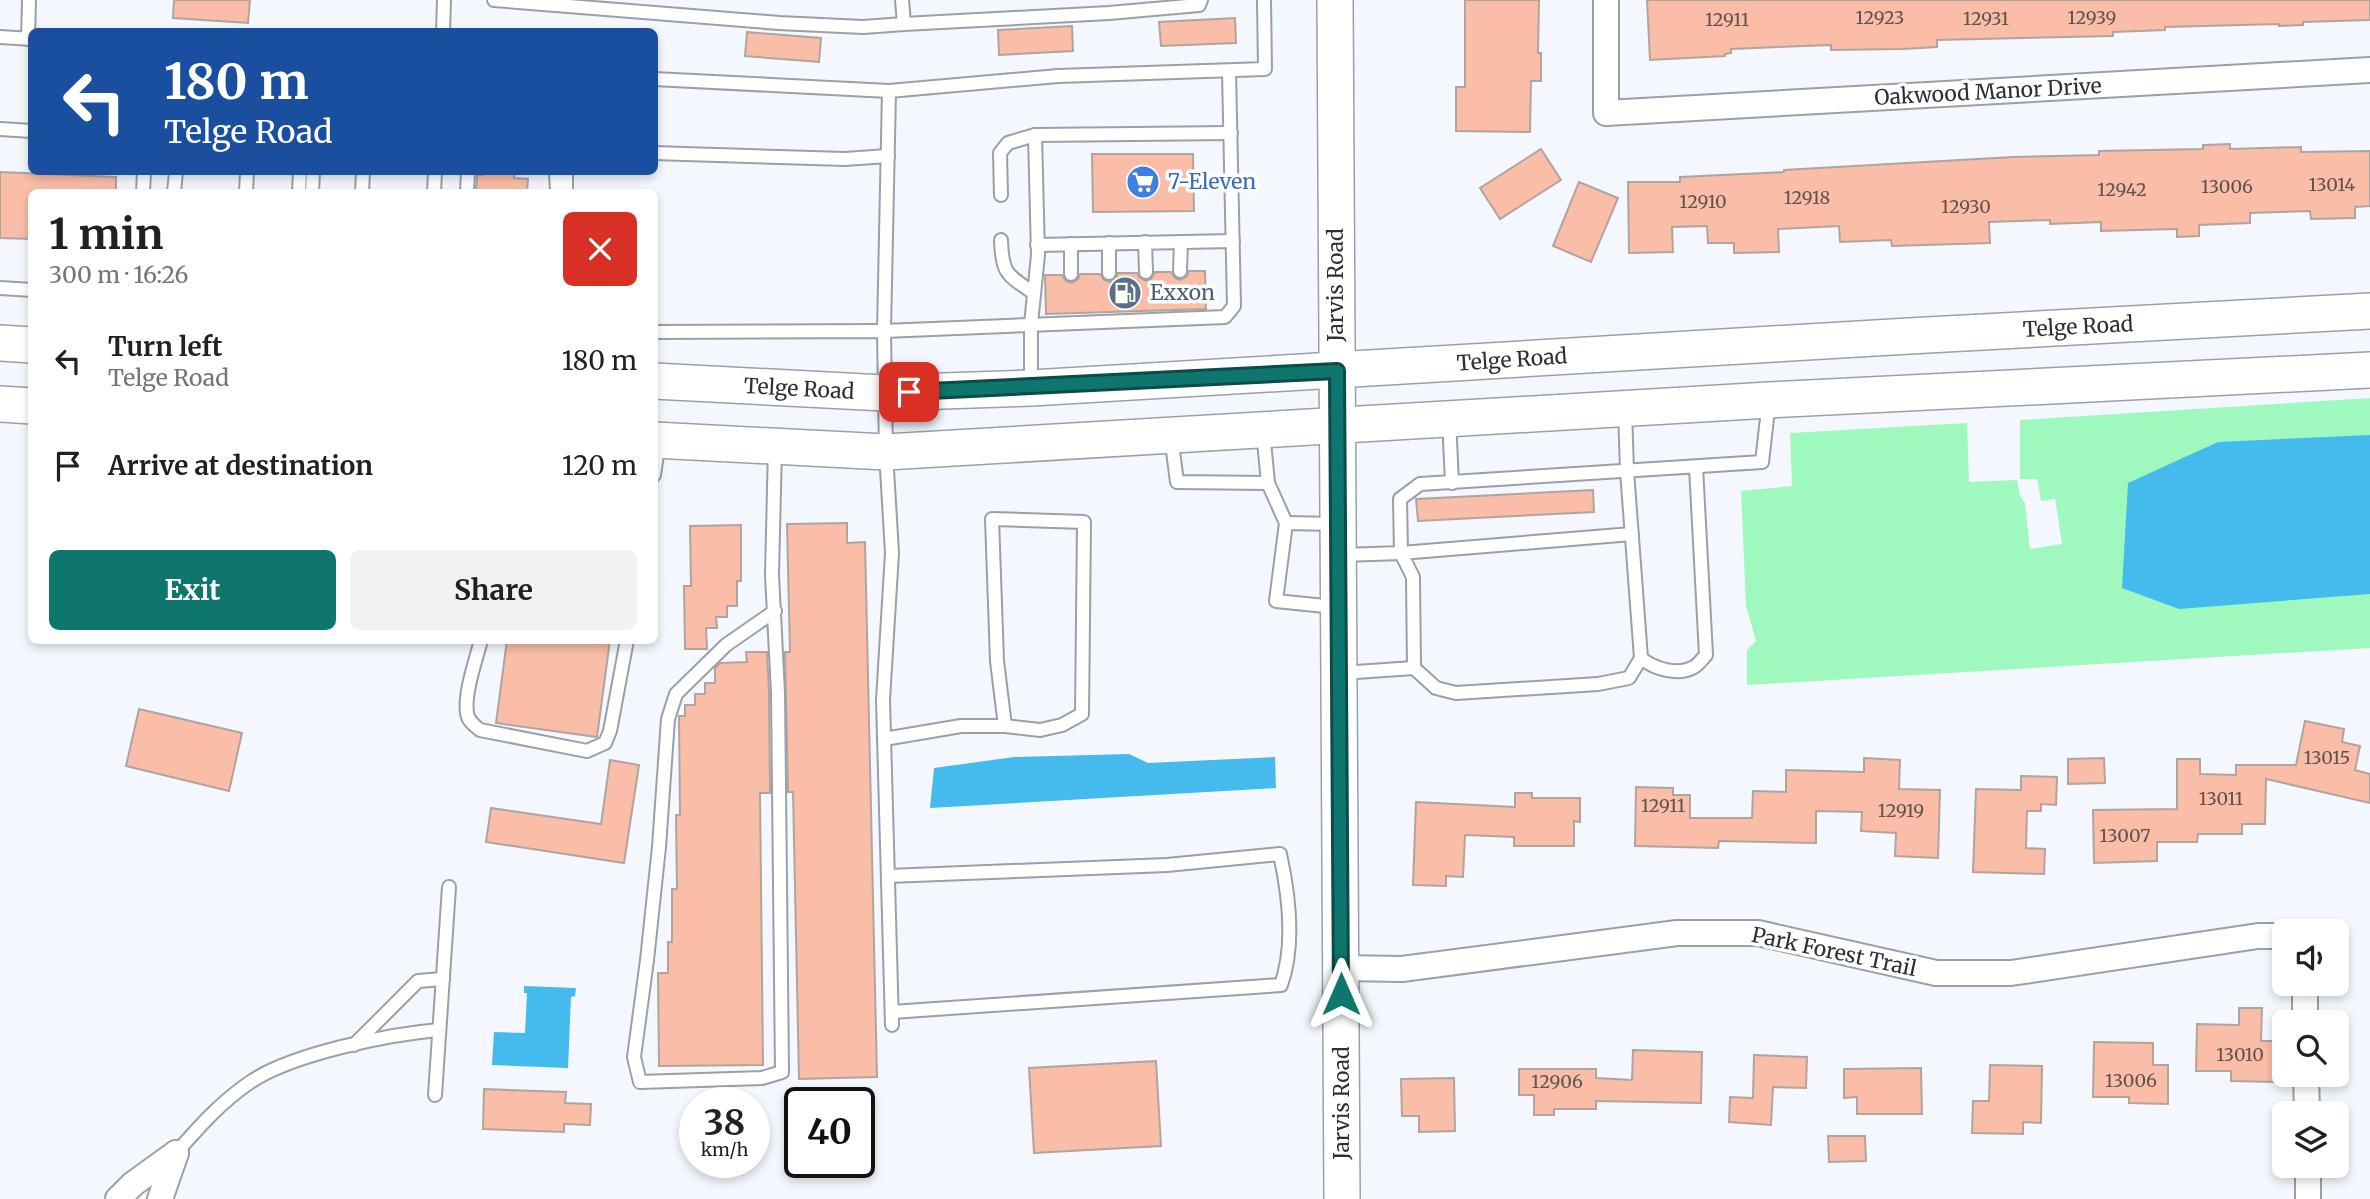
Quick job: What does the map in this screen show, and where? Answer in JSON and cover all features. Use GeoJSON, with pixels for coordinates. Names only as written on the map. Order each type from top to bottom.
{"type":"FeatureCollection","features":[{"type":"Feature","properties":{"kind":"main road","name":"Jarvis Road"},"geometry":{"type":"LineString","coordinates":[[1335,0],[1342,1199]]}},
{"type":"Feature","properties":{"kind":"main road","name":"Telge Road"},"geometry":{"type":"LineString","coordinates":[[658,381],[884,393],[1031,388],[2370,311]]}},
{"type":"Feature","properties":{"kind":"main road"},"geometry":{"type":"LineString","coordinates":[[0,344],[28,345]]}},
{"type":"Feature","properties":{"kind":"main road"},"geometry":{"type":"LineString","coordinates":[[1763,344],[1769,400]]}},
{"type":"Feature","properties":{"kind":"main road"},"geometry":{"type":"LineString","coordinates":[[658,440],[886,452],[1769,400],[2370,370]]}},
{"type":"Feature","properties":{"kind":"main road"},"geometry":{"type":"LineString","coordinates":[[0,404],[28,406]]}},
{"type":"Feature","properties":{"kind":"street","name":"Oakwood Manor Drive"},"geometry":{"type":"LineString","coordinates":[[1606,0],[1606,113],[2370,70]]}},
{"type":"Feature","properties":{"kind":"street","name":"Park Forest Trail"},"geometry":{"type":"LineString","coordinates":[[1341,968],[1402,969],[1677,933],[1758,933],[1936,973],[2011,973],[2272,936]]}},
{"type":"Feature","properties":{"kind":"street"},"geometry":{"type":"LineString","coordinates":[[118,1199],[133,1184],[176,1153]]}},
{"type":"Feature","properties":{"kind":"street"},"geometry":{"type":"LineString","coordinates":[[160,1199],[176,1153]]}},
{"type":"Feature","properties":{"kind":"street"},"geometry":{"type":"LineString","coordinates":[[2308,1178],[2308,1199]]}},
{"type":"Feature","properties":{"kind":"lane"},"geometry":{"type":"LineString","coordinates":[[29,0],[30,28]]}},
{"type":"Feature","properties":{"kind":"lane"},"geometry":{"type":"LineString","coordinates":[[443,28],[444,0]]}},
{"type":"Feature","properties":{"kind":"lane"},"geometry":{"type":"LineString","coordinates":[[494,0],[779,23],[863,27],[1122,12],[1199,5],[1201,0]]}},
{"type":"Feature","properties":{"kind":"lane"},"geometry":{"type":"LineString","coordinates":[[902,0],[904,24]]}},
{"type":"Feature","properties":{"kind":"lane"},"geometry":{"type":"LineString","coordinates":[[658,79],[889,92],[1058,76],[1265,69],[1264,0]]}},
{"type":"Feature","properties":{"kind":"lane"},"geometry":{"type":"LineString","coordinates":[[0,37],[28,39]]}},
{"type":"Feature","properties":{"kind":"lane"},"geometry":{"type":"LineString","coordinates":[[658,332],[884,331],[1031,324],[1072,318],[1181,315],[1225,317],[1234,306],[1229,71]]}},
{"type":"Feature","properties":{"kind":"lane"},"geometry":{"type":"LineString","coordinates":[[888,876],[1167,865],[1280,855],[1289,894],[1286,962],[1281,985],[892,1018],[883,700],[892,553],[884,393],[889,92]]}},
{"type":"Feature","properties":{"kind":"lane"},"geometry":{"type":"LineString","coordinates":[[0,129],[28,131]]}},
{"type":"Feature","properties":{"kind":"lane"},"geometry":{"type":"LineString","coordinates":[[1001,195],[1000,153],[1008,143],[1035,135],[1231,133]]}},
{"type":"Feature","properties":{"kind":"lane"},"geometry":{"type":"LineString","coordinates":[[1031,388],[1031,324],[1037,244],[1035,135]]}},
{"type":"Feature","properties":{"kind":"lane"},"geometry":{"type":"LineString","coordinates":[[658,153],[845,159],[888,156]]}},
{"type":"Feature","properties":{"kind":"lane"},"geometry":{"type":"LineString","coordinates":[[1001,240],[1002,258],[1008,275],[1034,293]]}},
{"type":"Feature","properties":{"kind":"lane"},"geometry":{"type":"LineString","coordinates":[[1037,244],[1233,241]]}},
{"type":"Feature","properties":{"kind":"lane"},"geometry":{"type":"LineString","coordinates":[[1145,242],[1146,272]]}},
{"type":"Feature","properties":{"kind":"lane"},"geometry":{"type":"LineString","coordinates":[[1180,271],[1181,242]]}},
{"type":"Feature","properties":{"kind":"lane"},"geometry":{"type":"LineString","coordinates":[[1109,243],[1110,273]]}},
{"type":"Feature","properties":{"kind":"lane"},"geometry":{"type":"LineString","coordinates":[[1070,244],[1071,274]]}},
{"type":"Feature","properties":{"kind":"lane"},"geometry":{"type":"LineString","coordinates":[[0,288],[28,290]]}},
{"type":"Feature","properties":{"kind":"lane"},"geometry":{"type":"LineString","coordinates":[[1414,668],[1413,577],[1401,553],[1400,499],[1420,484],[1762,462],[1769,400]]}},
{"type":"Feature","properties":{"kind":"lane"},"geometry":{"type":"LineString","coordinates":[[1339,674],[1414,668],[1436,688],[1456,693],[1614,682],[1629,677],[1641,658],[1625,408]]}},
{"type":"Feature","properties":{"kind":"lane"},"geometry":{"type":"LineString","coordinates":[[1449,419],[1452,483]]}},
{"type":"Feature","properties":{"kind":"lane"},"geometry":{"type":"LineString","coordinates":[[1263,430],[1268,483],[1286,523],[1276,601],[1339,608]]}},
{"type":"Feature","properties":{"kind":"lane"},"geometry":{"type":"LineString","coordinates":[[1171,435],[1177,482],[1268,483]]}},
{"type":"Feature","properties":{"kind":"lane"},"geometry":{"type":"LineString","coordinates":[[775,447],[772,551],[775,611],[778,693],[782,1072],[762,1078],[640,1082],[634,1057],[658,860],[668,719],[676,694],[726,645],[775,611]]}},
{"type":"Feature","properties":{"kind":"lane"},"geometry":{"type":"LineString","coordinates":[[1641,658],[1648,664],[1669,671],[1694,667],[1706,655],[1696,467]]}},
{"type":"Feature","properties":{"kind":"lane"},"geometry":{"type":"LineString","coordinates":[[884,739],[961,726],[1005,726],[1040,730],[1062,725],[1082,714],[1084,522],[992,519],[997,661],[1005,726]]}},
{"type":"Feature","properties":{"kind":"lane"},"geometry":{"type":"LineString","coordinates":[[1286,523],[1338,540],[1401,553],[1632,534]]}},
{"type":"Feature","properties":{"kind":"lane"},"geometry":{"type":"LineString","coordinates":[[480,644],[468,695],[467,714],[471,723],[480,730],[587,751],[605,743],[610,731],[626,644]]}},
{"type":"Feature","properties":{"kind":"lane"},"geometry":{"type":"LineString","coordinates":[[435,1095],[449,887]]}},
{"type":"Feature","properties":{"kind":"lane"},"geometry":{"type":"LineString","coordinates":[[352,1046],[418,981],[443,979]]}},
{"type":"Feature","properties":{"kind":"lane"},"geometry":{"type":"LineString","coordinates":[[176,1153],[217,1107],[252,1081],[302,1059],[406,1033],[439,1030]]}},
{"type":"Feature","properties":{"kind":"green space"},"geometry":{"type":"Polygon","coordinates":[[[2370,398],[2370,648],[1747,685],[1747,650],[1756,641],[1746,606],[1741,491],[1792,486],[1790,433],[1967,423],[1969,482],[2017,480],[2020,496],[2025,503],[2030,549],[2062,544],[2055,499],[2041,501],[2037,479],[2020,479],[2020,420],[2370,398]]]}},
{"type":"Feature","properties":{"kind":"water"},"geometry":{"type":"Polygon","coordinates":[[[2370,435],[2370,594],[2179,609],[2122,588],[2128,483],[2218,442],[2370,435]]]}},
{"type":"Feature","properties":{"kind":"water"},"geometry":{"type":"Polygon","coordinates":[[[1129,754],[1148,763],[1275,757],[1276,788],[930,808],[934,768],[1014,757],[1129,754]]]}},
{"type":"Feature","properties":{"kind":"water"},"geometry":{"type":"Polygon","coordinates":[[[524,986],[576,988],[575,996],[571,997],[568,1068],[492,1065],[494,1032],[525,1033],[527,993],[524,993],[524,986]]]}},
{"type":"Feature","properties":{"kind":"building"},"geometry":{"type":"Polygon","coordinates":[[[174,0],[250,0],[248,23],[173,18],[174,0]]]}},
{"type":"Feature","properties":{"kind":"building"},"geometry":{"type":"Polygon","coordinates":[[[1465,0],[1539,0],[1538,53],[1541,53],[1541,81],[1531,81],[1530,132],[1456,131],[1456,87],[1465,87],[1465,0]]]}},
{"type":"Feature","properties":{"kind":"building"},"geometry":{"type":"Polygon","coordinates":[[[1647,0],[2370,0],[2370,20],[2303,22],[2303,25],[2279,26],[2165,27],[2165,30],[2113,32],[2113,36],[1937,40],[1937,47],[1903,49],[1831,50],[1831,45],[1731,49],[1731,53],[1725,56],[1650,60],[1647,0]]]}},
{"type":"Feature","properties":{"kind":"building"},"geometry":{"type":"Polygon","coordinates":[[[1235,18],[1236,43],[1161,46],[1159,22],[1235,18]]]}},
{"type":"Feature","properties":{"kind":"building"},"geometry":{"type":"Polygon","coordinates":[[[1072,26],[1073,51],[999,55],[998,30],[1072,26]]]}},
{"type":"Feature","properties":{"kind":"building"},"geometry":{"type":"Polygon","coordinates":[[[747,32],[821,38],[819,62],[745,56],[747,32]]]}},
{"type":"Feature","properties":{"kind":"building"},"geometry":{"type":"Polygon","coordinates":[[[2230,144],[2230,149],[2301,147],[2301,152],[2370,151],[2370,206],[2355,207],[2355,218],[2311,219],[2310,211],[2250,213],[2250,223],[2199,225],[2199,236],[2177,237],[2177,229],[2101,231],[2101,222],[2050,224],[2050,220],[1989,222],[1990,243],[1892,246],[1891,240],[1840,242],[1839,226],[1778,229],[1779,252],[1734,253],[1734,243],[1708,243],[1707,226],[1672,227],[1673,252],[1629,253],[1628,182],[1680,182],[1680,177],[1784,170],[2099,155],[2099,151],[2203,149],[2203,145],[2230,144]]]}},
{"type":"Feature","properties":{"kind":"building"},"geometry":{"type":"Polygon","coordinates":[[[1541,149],[1561,180],[1500,219],[1480,188],[1541,149]]]}},
{"type":"Feature","properties":{"kind":"building","name":"7-Eleven"},"geometry":{"type":"Polygon","coordinates":[[[1092,154],[1193,154],[1194,211],[1093,212],[1092,154]]]}},
{"type":"Feature","properties":{"kind":"building"},"geometry":{"type":"Polygon","coordinates":[[[0,172],[116,177],[116,189],[28,189],[28,239],[0,238],[0,172]]]}},
{"type":"Feature","properties":{"kind":"building"},"geometry":{"type":"Polygon","coordinates":[[[477,175],[514,175],[514,178],[528,179],[527,189],[476,189],[477,175]]]}},
{"type":"Feature","properties":{"kind":"building"},"geometry":{"type":"Polygon","coordinates":[[[1579,182],[1618,198],[1591,262],[1553,246],[1579,182]]]}},
{"type":"Feature","properties":{"kind":"building","name":"Exxon"},"geometry":{"type":"Polygon","coordinates":[[[1189,271],[1205,271],[1206,309],[1046,314],[1045,275],[1062,275],[1066,281],[1072,283],[1080,274],[1100,274],[1104,280],[1110,282],[1118,273],[1137,273],[1146,281],[1151,279],[1155,272],[1171,272],[1180,280],[1187,276],[1189,271]]]}},
{"type":"Feature","properties":{"kind":"building"},"geometry":{"type":"Polygon","coordinates":[[[1593,490],[1594,512],[1418,521],[1416,499],[1593,490]]]}},
{"type":"Feature","properties":{"kind":"building"},"geometry":{"type":"Polygon","coordinates":[[[847,523],[847,543],[865,542],[877,1077],[799,1079],[793,792],[788,792],[785,652],[790,652],[787,524],[847,523]]]}},
{"type":"Feature","properties":{"kind":"building"},"geometry":{"type":"Polygon","coordinates":[[[741,525],[741,581],[737,581],[737,606],[727,606],[727,617],[716,617],[717,628],[706,628],[707,649],[685,649],[684,586],[691,586],[690,526],[741,525]]]}},
{"type":"Feature","properties":{"kind":"building"},"geometry":{"type":"Polygon","coordinates":[[[506,644],[609,644],[597,737],[496,723],[506,644]]]}},
{"type":"Feature","properties":{"kind":"building"},"geometry":{"type":"Polygon","coordinates":[[[746,652],[767,652],[769,693],[770,793],[760,793],[763,1065],[659,1066],[658,973],[668,973],[668,942],[672,942],[672,889],[677,889],[676,815],[680,815],[679,716],[685,716],[685,705],[695,705],[695,694],[705,694],[705,683],[715,683],[715,668],[720,663],[747,662],[746,652]]]}},
{"type":"Feature","properties":{"kind":"building"},"geometry":{"type":"Polygon","coordinates":[[[139,709],[242,733],[229,791],[126,766],[139,709]]]}},
{"type":"Feature","properties":{"kind":"building"},"geometry":{"type":"Polygon","coordinates":[[[2305,721],[2344,729],[2342,742],[2360,746],[2355,770],[2370,774],[2370,803],[2266,779],[2265,824],[2242,824],[2242,834],[2198,834],[2197,842],[2157,842],[2157,861],[2094,863],[2093,810],[2177,809],[2177,759],[2200,759],[2200,774],[2236,775],[2236,765],[2296,765],[2305,721]]]}},
{"type":"Feature","properties":{"kind":"building"},"geometry":{"type":"Polygon","coordinates":[[[1864,758],[1900,760],[1899,789],[1940,790],[1938,858],[1895,856],[1896,833],[1861,831],[1862,812],[1816,811],[1816,843],[1719,841],[1718,848],[1635,846],[1636,787],[1673,788],[1673,795],[1690,795],[1690,818],[1752,818],[1753,791],[1786,792],[1786,770],[1864,772],[1864,758]]]}},
{"type":"Feature","properties":{"kind":"building"},"geometry":{"type":"Polygon","coordinates":[[[2104,758],[2105,783],[2068,784],[2068,759],[2104,758]]]}},
{"type":"Feature","properties":{"kind":"building"},"geometry":{"type":"Polygon","coordinates":[[[610,760],[639,765],[624,863],[486,842],[491,808],[601,824],[610,760]]]}},
{"type":"Feature","properties":{"kind":"building"},"geometry":{"type":"Polygon","coordinates":[[[2021,776],[2057,777],[2056,805],[2041,804],[2041,811],[2027,811],[2026,848],[2045,849],[2044,874],[1973,872],[1976,789],[2021,790],[2021,776]]]}},
{"type":"Feature","properties":{"kind":"building"},"geometry":{"type":"Polygon","coordinates":[[[1515,793],[1532,793],[1532,798],[1580,798],[1580,822],[1574,821],[1574,846],[1514,846],[1514,837],[1465,835],[1463,877],[1446,876],[1446,886],[1413,885],[1416,802],[1515,807],[1515,793]]]}},
{"type":"Feature","properties":{"kind":"building"},"geometry":{"type":"Polygon","coordinates":[[[2239,1008],[2262,1008],[2261,1041],[2272,1041],[2272,1082],[2231,1081],[2231,1071],[2196,1071],[2197,1024],[2239,1025],[2239,1008]]]}},
{"type":"Feature","properties":{"kind":"building"},"geometry":{"type":"Polygon","coordinates":[[[2094,1042],[2153,1043],[2153,1065],[2168,1065],[2168,1104],[2129,1103],[2129,1097],[2093,1097],[2094,1042]]]}},
{"type":"Feature","properties":{"kind":"building"},"geometry":{"type":"Polygon","coordinates":[[[1633,1050],[1702,1052],[1701,1103],[1596,1101],[1596,1109],[1554,1109],[1554,1115],[1534,1115],[1534,1095],[1519,1095],[1519,1069],[1596,1069],[1596,1078],[1632,1080],[1633,1050]]]}},
{"type":"Feature","properties":{"kind":"building"},"geometry":{"type":"Polygon","coordinates":[[[1754,1055],[1807,1057],[1806,1088],[1773,1087],[1771,1125],[1729,1122],[1730,1097],[1753,1098],[1754,1055]]]}},
{"type":"Feature","properties":{"kind":"building"},"geometry":{"type":"Polygon","coordinates":[[[1156,1061],[1161,1146],[1034,1153],[1029,1068],[1156,1061]]]}},
{"type":"Feature","properties":{"kind":"building"},"geometry":{"type":"Polygon","coordinates":[[[1990,1065],[2042,1066],[2041,1123],[2023,1122],[2023,1134],[1972,1133],[1973,1101],[1989,1101],[1990,1065]]]}},
{"type":"Feature","properties":{"kind":"building"},"geometry":{"type":"Polygon","coordinates":[[[1921,1068],[1922,1114],[1857,1114],[1857,1097],[1844,1098],[1844,1069],[1921,1068]]]}},
{"type":"Feature","properties":{"kind":"building"},"geometry":{"type":"Polygon","coordinates":[[[1454,1078],[1455,1131],[1419,1132],[1419,1116],[1402,1116],[1401,1079],[1454,1078]]]}},
{"type":"Feature","properties":{"kind":"building"},"geometry":{"type":"Polygon","coordinates":[[[484,1089],[566,1092],[565,1103],[591,1104],[590,1125],[564,1124],[564,1132],[483,1129],[484,1089]]]}},
{"type":"Feature","properties":{"kind":"building"},"geometry":{"type":"Polygon","coordinates":[[[1828,1136],[1865,1136],[1866,1161],[1829,1162],[1828,1136]]]}},
{"type":"Feature","properties":{"kind":"place","name":"7-Eleven"},"geometry":{"type":"Point","coordinates":[1143,182]}},
{"type":"Feature","properties":{"kind":"place","name":"Exxon"},"geometry":{"type":"Point","coordinates":[1125,293]}},
{"type":"Feature","properties":{"kind":"route"},"geometry":{"type":"LineString","coordinates":[[909,392],[1337,371],[1341,994]]}}]}
